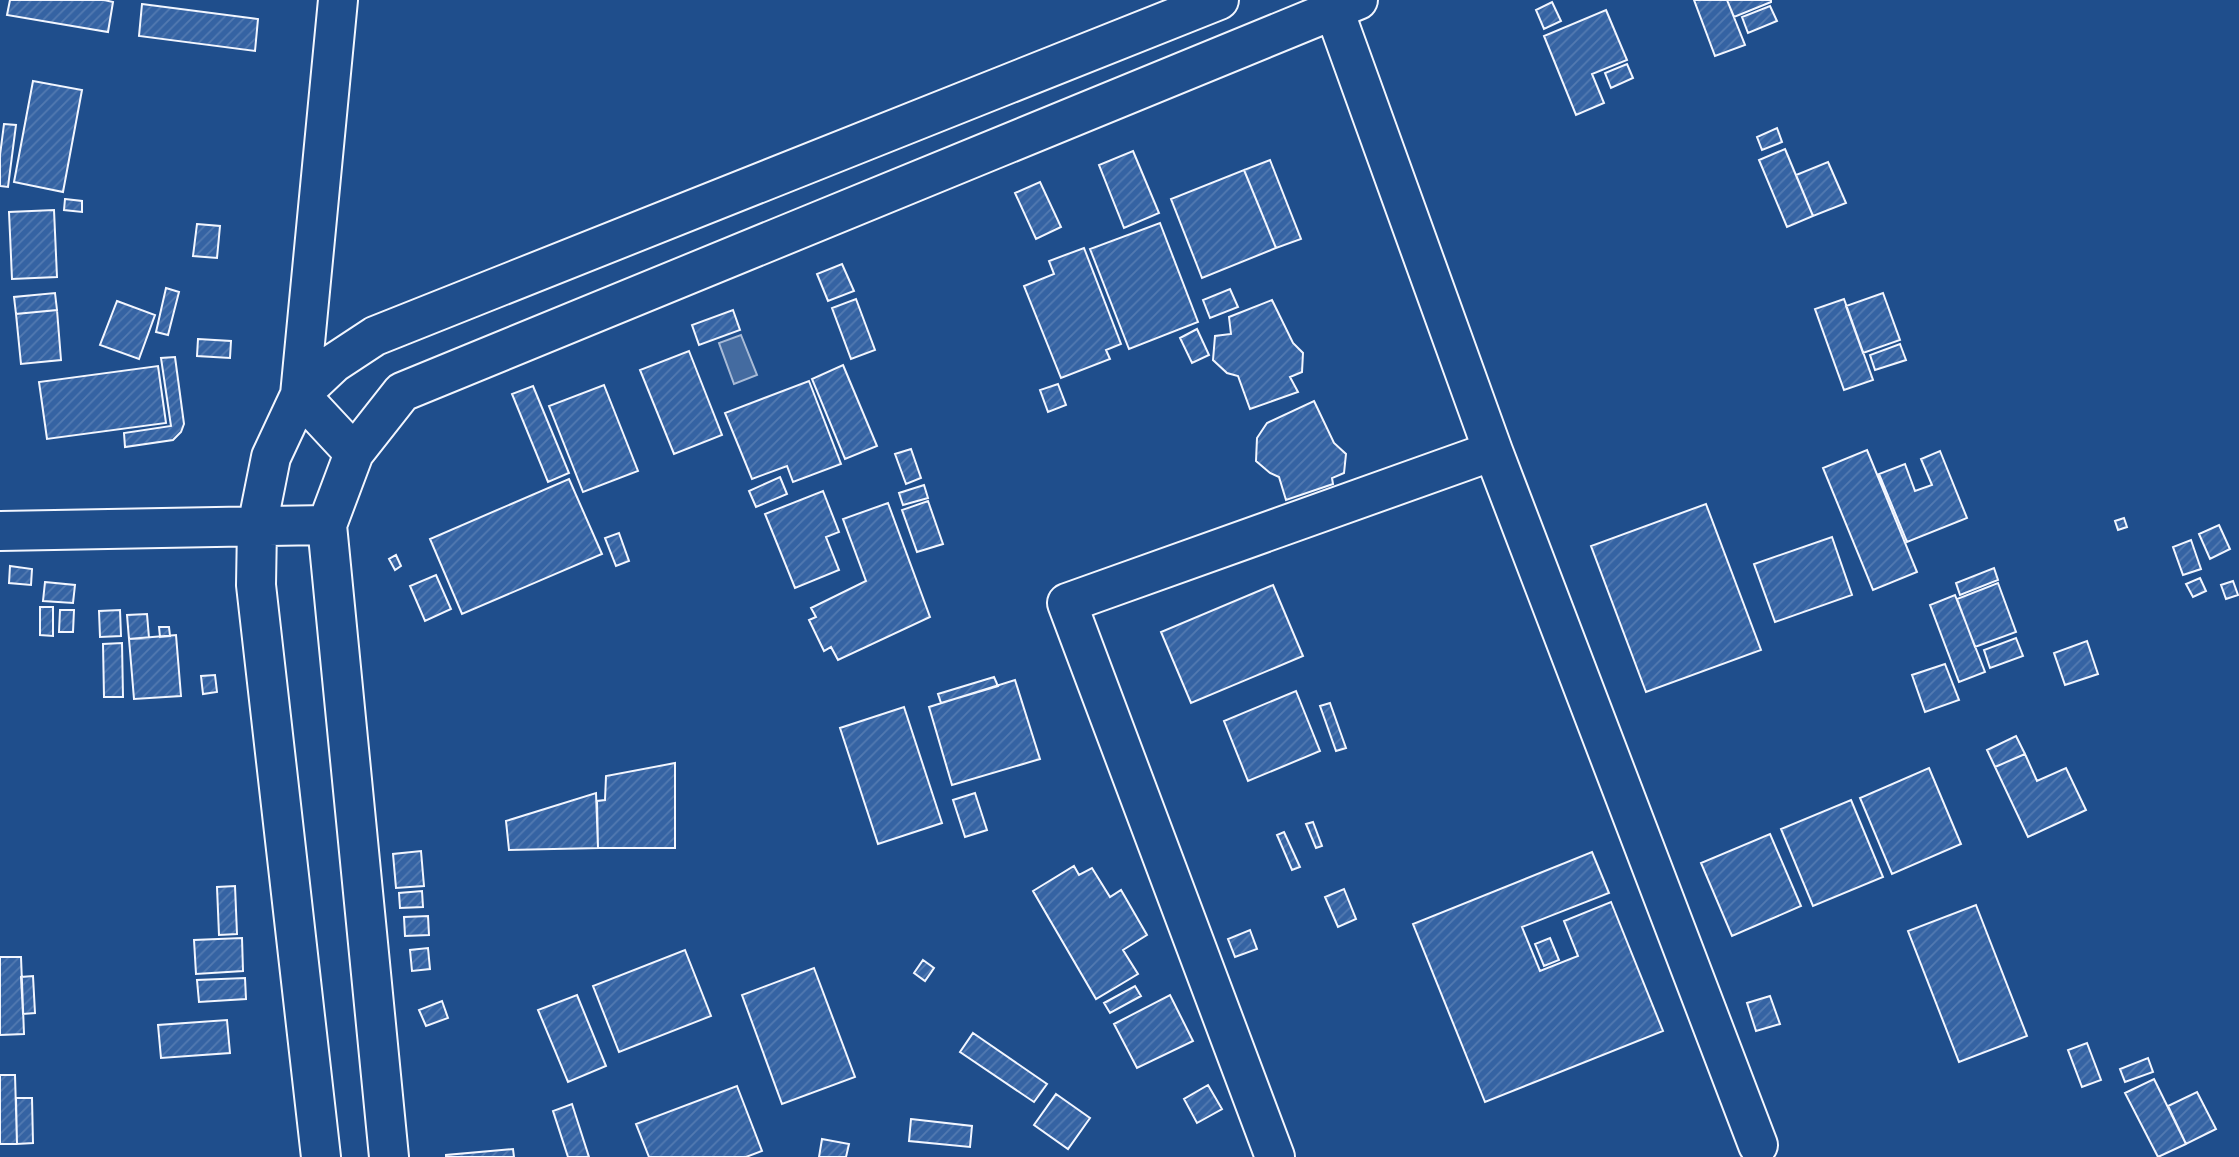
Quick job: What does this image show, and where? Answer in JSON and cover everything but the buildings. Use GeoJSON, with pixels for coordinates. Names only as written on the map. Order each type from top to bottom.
{"type":"FeatureCollection","features":[{"type":"Feature","properties":{"kind":"street"},"geometry":{"type":"LineString","coordinates":[[321,1157],[256,584],[257,527],[271,457],[300,395],[338,0]]}},
{"type":"Feature","properties":{"kind":"street"},"geometry":{"type":"LineString","coordinates":[[300,395],[334,363],[375,336],[1219,0]]}},
{"type":"Feature","properties":{"kind":"street"},"geometry":{"type":"LineString","coordinates":[[389,1157],[327,525],[354,453],[402,392],[1346,5],[1493,451],[1758,1145]]}},
{"type":"Feature","properties":{"kind":"street"},"geometry":{"type":"LineString","coordinates":[[300,395],[354,453]]}},
{"type":"Feature","properties":{"kind":"street"},"geometry":{"type":"LineString","coordinates":[[1276,1157],[1066,603],[1493,451]]}},
{"type":"Feature","properties":{"kind":"street"},"geometry":{"type":"LineString","coordinates":[[0,531],[327,525]]}},
{"type":"Feature","properties":{"kind":"water"},"geometry":{"type":"Polygon","coordinates":[[[741,335],[757,375],[734,384],[719,343],[741,335]]]}}]}
